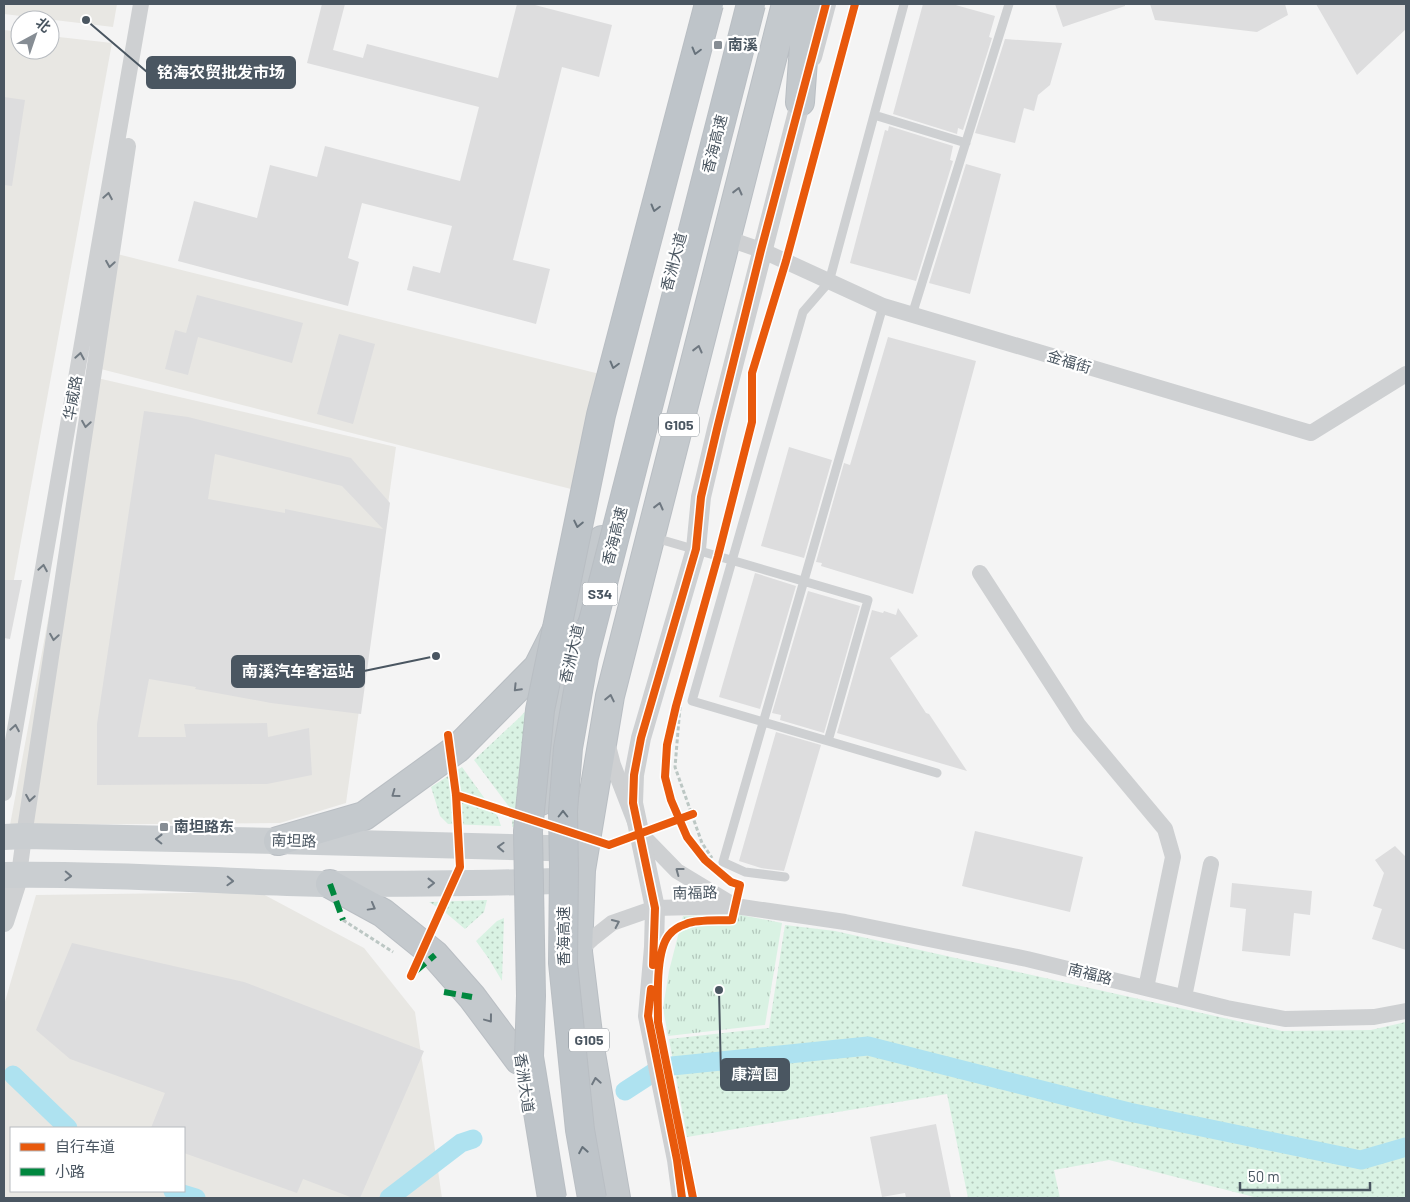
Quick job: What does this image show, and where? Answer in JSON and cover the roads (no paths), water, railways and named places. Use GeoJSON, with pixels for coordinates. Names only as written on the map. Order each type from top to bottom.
{"type":"FeatureCollection","features":[{"type":"Feature","properties":{"kind":"highway","name":"S34"},"geometry":{"type":"LineString","coordinates":[[552,1198],[529,1057],[531,996],[528,831],[540,710],[601,415],[709,4]]}},
{"type":"Feature","properties":{"kind":"highway","name":"香洲大道"},"geometry":{"type":"LineString","coordinates":[[543,1198],[519,1060],[520,930],[532,848],[571,654],[742,4]]}},
{"type":"Feature","properties":{"kind":"highway","name":"香海高速"},"geometry":{"type":"LineString","coordinates":[[592,1198],[580,1130],[563,963],[563,811],[568,748],[584,657],[751,4]]}},
{"type":"Feature","properties":{"kind":"highway","name":"G105"},"geometry":{"type":"LineString","coordinates":[[616,1198],[589,1042],[578,952],[584,849],[610,696],[786,4]]}},
{"type":"Feature","properties":{"kind":"highway"},"geometry":{"type":"LineString","coordinates":[[800,102],[807,4]]}},
{"type":"Feature","properties":{"kind":"highway"},"geometry":{"type":"LineString","coordinates":[[278,841],[364,816],[458,748],[538,667],[602,540]]}},
{"type":"Feature","properties":{"kind":"highway"},"geometry":{"type":"LineString","coordinates":[[330,884],[383,914],[434,955],[472,996],[519,1060]]}},
{"type":"Feature","properties":{"kind":"main road","name":"南坦路"},"geometry":{"type":"LineString","coordinates":[[14,836],[584,849]]}},
{"type":"Feature","properties":{"kind":"main road"},"geometry":{"type":"LineString","coordinates":[[11,875],[330,884],[581,880]]}},
{"type":"Feature","properties":{"kind":"street","name":"华威路"},"geometry":{"type":"LineString","coordinates":[[4,793],[142,4]]}},
{"type":"Feature","properties":{"kind":"street"},"geometry":{"type":"LineString","coordinates":[[682,1198],[648,1016],[654,947],[655,908],[633,803],[634,775],[641,738],[696,550],[701,497],[716,429],[826,4]]}},
{"type":"Feature","properties":{"kind":"street"},"geometry":{"type":"LineString","coordinates":[[4,922],[11,875],[14,836],[128,146]]}},
{"type":"Feature","properties":{"kind":"street","name":"金福街"},"geometry":{"type":"LineString","coordinates":[[726,238],[762,250],[883,306],[1311,434],[1406,374]]}},
{"type":"Feature","properties":{"kind":"street"},"geometry":{"type":"LineString","coordinates":[[980,573],[1079,726],[1165,829],[1172,856],[1146,988]]}},
{"type":"Feature","properties":{"kind":"street"},"geometry":{"type":"LineString","coordinates":[[604,732],[613,765],[638,832],[677,871],[735,906]]}},
{"type":"Feature","properties":{"kind":"street"},"geometry":{"type":"LineString","coordinates":[[1184,997],[1211,864]]}},
{"type":"Feature","properties":{"kind":"street","name":"南福路"},"geometry":{"type":"LineString","coordinates":[[578,952],[612,923],[655,908],[735,906],[845,922],[1027,959],[1227,1008],[1284,1019],[1374,1017],[1406,1011]]}},
{"type":"Feature","properties":{"kind":"lane"},"geometry":{"type":"LineString","coordinates":[[904,4],[829,282],[804,312],[692,702],[936,773]]}},
{"type":"Feature","properties":{"kind":"lane"},"geometry":{"type":"LineString","coordinates":[[912,315],[1009,4]]}},
{"type":"Feature","properties":{"kind":"lane"},"geometry":{"type":"LineString","coordinates":[[874,115],[966,143]]}},
{"type":"Feature","properties":{"kind":"lane"},"geometry":{"type":"LineString","coordinates":[[786,877],[745,872],[723,862],[883,306]]}},
{"type":"Feature","properties":{"kind":"lane"},"geometry":{"type":"LineString","coordinates":[[651,536],[868,600],[828,741]]}},
{"type":"Feature","properties":{"kind":"waterway"},"geometry":{"type":"LineString","coordinates":[[625,1091],[662,1067],[868,1046],[1129,1112],[1361,1160],[1406,1147]]}},
{"type":"Feature","properties":{"kind":"waterway"},"geometry":{"type":"LineString","coordinates":[[13,1075],[67,1127]]}},
{"type":"Feature","properties":{"kind":"waterway"},"geometry":{"type":"LineString","coordinates":[[389,1198],[461,1143],[473,1139]]}},
{"type":"Feature","properties":{"kind":"waterway"},"geometry":{"type":"LineString","coordinates":[[176,1192],[196,1198]]}},
{"type":"Feature","properties":{"kind":"place","name":"铭海农贸批发市场"},"geometry":{"type":"Point","coordinates":[86,20]}},
{"type":"Feature","properties":{"kind":"place","name":"南溪"},"geometry":{"type":"Point","coordinates":[718,45]}},
{"type":"Feature","properties":{"kind":"place","name":"南溪汽车客运站"},"geometry":{"type":"Point","coordinates":[436,656]}},
{"type":"Feature","properties":{"kind":"place","name":"南坦路东"},"geometry":{"type":"Point","coordinates":[164,827]}},
{"type":"Feature","properties":{"kind":"place","name":"康濟園"},"geometry":{"type":"Point","coordinates":[719,990]}}]}
